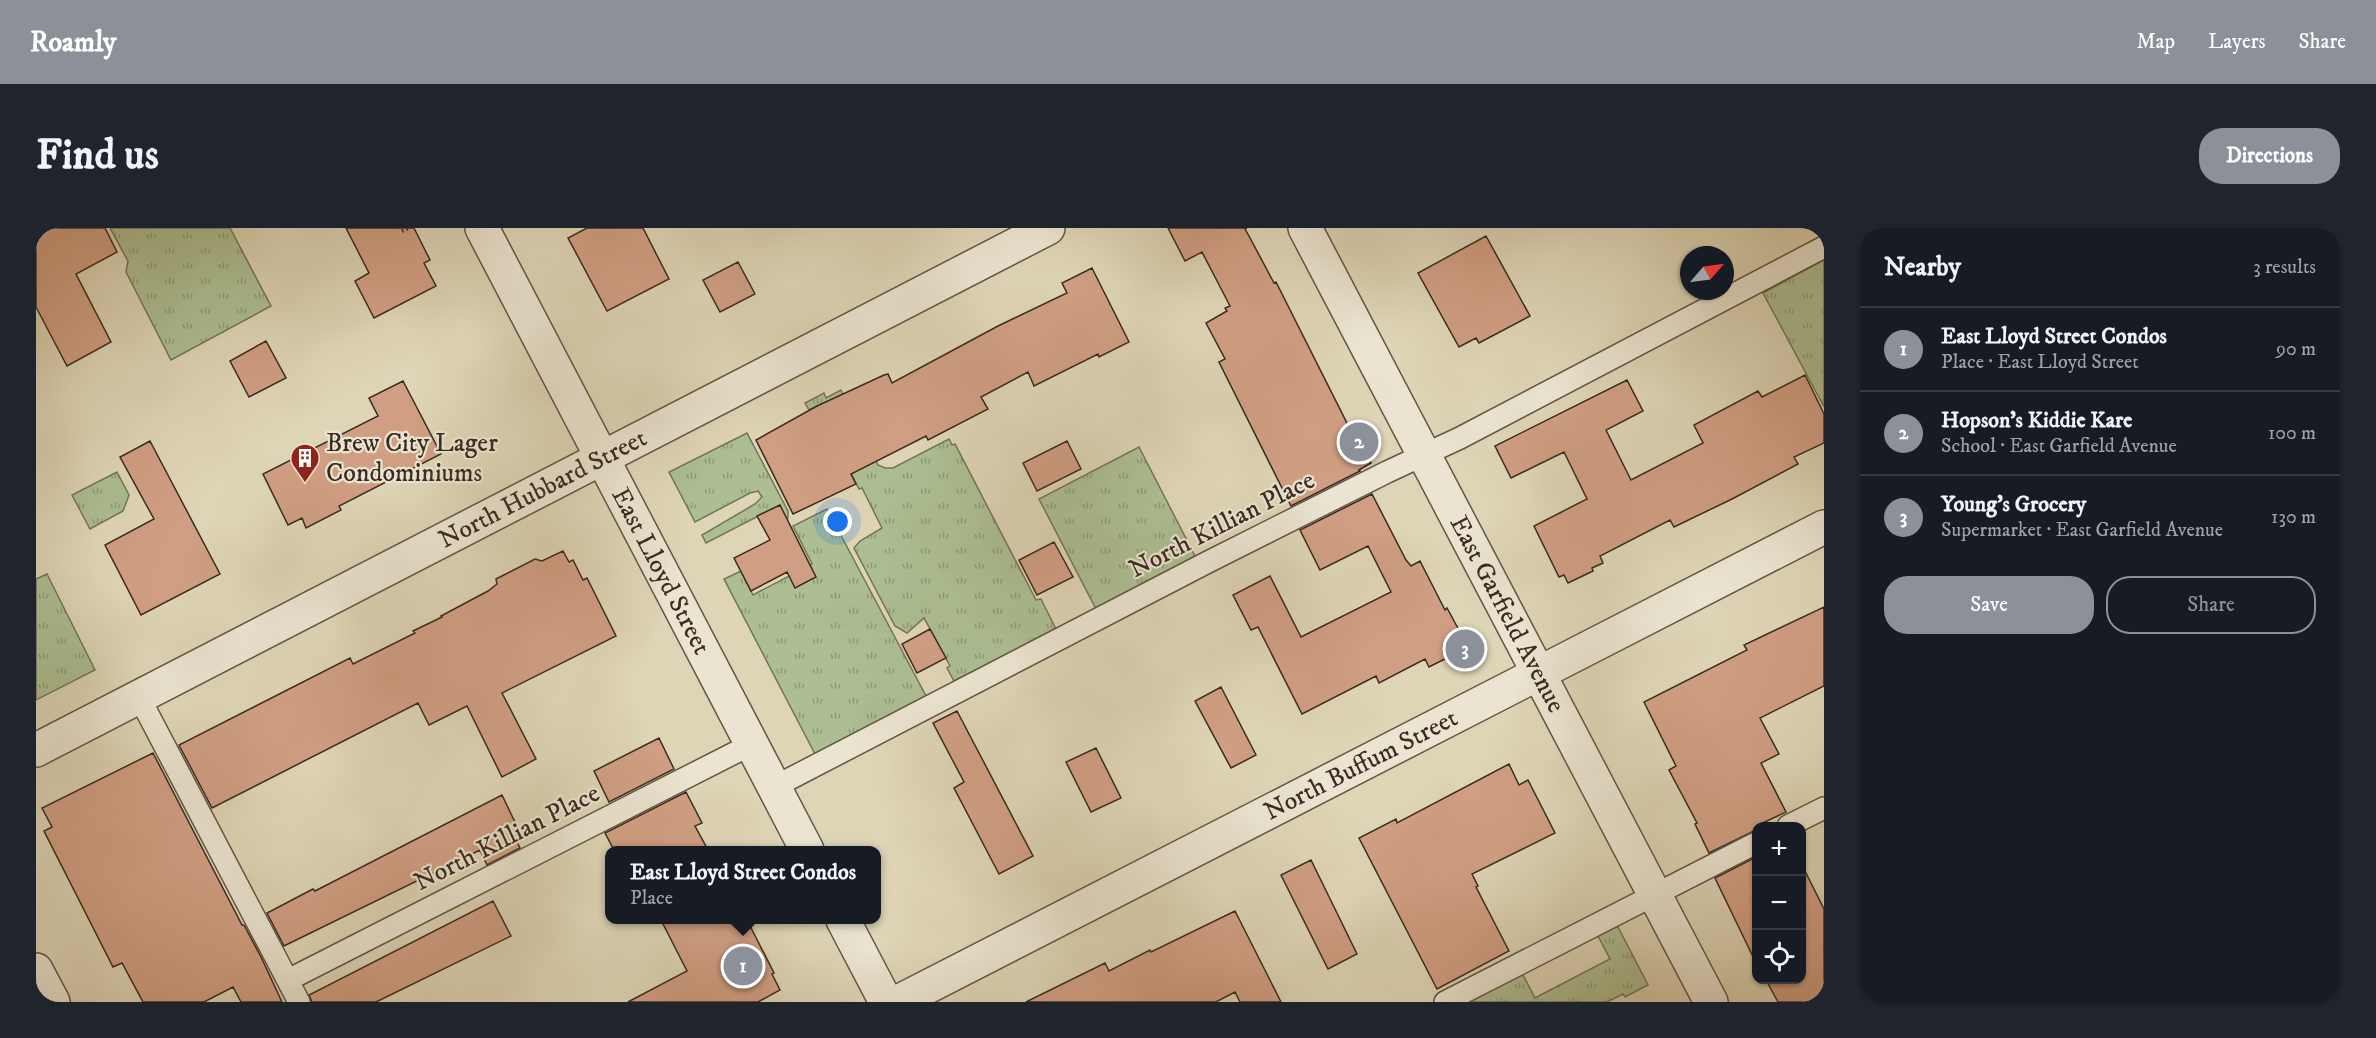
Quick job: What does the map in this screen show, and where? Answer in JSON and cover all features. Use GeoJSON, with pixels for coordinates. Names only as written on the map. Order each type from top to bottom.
{"type":"FeatureCollection","features":[{"type":"Feature","properties":{"kind":"street","name":"East Lloyd Street"},"geometry":{"type":"LineString","coordinates":[[482,228],[805,846]]}},
{"type":"Feature","properties":{"kind":"street","name":"North Hubbard Street"},"geometry":{"type":"LineString","coordinates":[[36,750],[1048,228]]}},
{"type":"Feature","properties":{"kind":"street","name":"East Garfield Avenue"},"geometry":{"type":"LineString","coordinates":[[1305,228],[1711,1002]]}},
{"type":"Feature","properties":{"kind":"street","name":"North Buffum Street"},"geometry":{"type":"LineString","coordinates":[[898,1002],[1824,527]]}},
{"type":"Feature","properties":{"kind":"street"},"geometry":{"type":"LineString","coordinates":[[845,924],[886,1002]]}},
{"type":"Feature","properties":{"kind":"street"},"geometry":{"type":"LineString","coordinates":[[36,970],[53,1002]]}},
{"type":"Feature","properties":{"kind":"lane","name":"North Killian Place"},"geometry":{"type":"LineString","coordinates":[[774,787],[1208,562],[1460,438],[1824,247]]}},
{"type":"Feature","properties":{"kind":"lane"},"geometry":{"type":"LineString","coordinates":[[139,697],[299,1002]]}},
{"type":"Feature","properties":{"kind":"lane","name":"North Killian Place"},"geometry":{"type":"LineString","coordinates":[[288,980],[752,744]]}},
{"type":"Feature","properties":{"kind":"lane"},"geometry":{"type":"LineString","coordinates":[[1796,822],[1824,808]]}},
{"type":"Feature","properties":{"kind":"lane"},"geometry":{"type":"LineString","coordinates":[[1445,1002],[1752,845]]}},
{"type":"Feature","properties":{"kind":"path"},"geometry":{"type":"LineString","coordinates":[[402,231],[409,228]]}},
{"type":"Feature","properties":{"kind":"green space"},"geometry":{"type":"Polygon","coordinates":[[[110,228],[230,228],[271,306],[171,360],[126,272],[128,261],[110,228]]]}},
{"type":"Feature","properties":{"kind":"green space"},"geometry":{"type":"Polygon","coordinates":[[[1824,260],[1824,407],[1763,293],[1824,260]]]}},
{"type":"Feature","properties":{"kind":"green space"},"geometry":{"type":"Polygon","coordinates":[[[841,390],[878,465],[893,468],[949,439],[952,445],[955,444],[1036,600],[1041,599],[1055,627],[1054,631],[954,681],[947,668],[950,666],[924,618],[907,633],[895,626],[854,548],[860,541],[882,528],[862,488],[859,489],[817,406],[809,410],[805,403],[824,393],[826,398],[841,390]]]}},
{"type":"Feature","properties":{"kind":"green space"},"geometry":{"type":"Polygon","coordinates":[[[747,433],[788,511],[788,518],[786,519],[778,506],[706,543],[702,535],[755,504],[762,497],[758,491],[750,493],[695,522],[669,472],[747,433]]]}},
{"type":"Feature","properties":{"kind":"green space"},"geometry":{"type":"Polygon","coordinates":[[[1139,447],[1196,558],[1096,609],[1039,499],[1139,447]]]}},
{"type":"Feature","properties":{"kind":"green space"},"geometry":{"type":"Polygon","coordinates":[[[117,472],[129,495],[123,511],[90,529],[72,495],[117,472]]]}},
{"type":"Feature","properties":{"kind":"green space"},"geometry":{"type":"Polygon","coordinates":[[[827,509],[926,696],[815,754],[724,579],[741,571],[753,595],[812,564],[793,526],[827,509]]]}},
{"type":"Feature","properties":{"kind":"green space"},"geometry":{"type":"Polygon","coordinates":[[[47,574],[95,670],[36,700],[36,579],[47,574]]]}},
{"type":"Feature","properties":{"kind":"green space"},"geometry":{"type":"Polygon","coordinates":[[[1617,925],[1648,985],[1625,997],[1623,994],[1607,1002],[1466,1002],[1522,973],[1535,998],[1610,959],[1598,936],[1617,925]]]}},
{"type":"Feature","properties":{"kind":"building"},"geometry":{"type":"Polygon","coordinates":[[[36,228],[105,228],[117,252],[76,274],[111,342],[67,366],[36,307],[36,228]]]}},
{"type":"Feature","properties":{"kind":"building"},"geometry":{"type":"Polygon","coordinates":[[[346,228],[414,228],[430,260],[424,263],[436,286],[374,318],[355,281],[369,273],[346,228]]]}},
{"type":"Feature","properties":{"kind":"building"},"geometry":{"type":"Polygon","coordinates":[[[587,228],[643,228],[669,279],[607,311],[568,238],[587,228]]]}},
{"type":"Feature","properties":{"kind":"building"},"geometry":{"type":"Polygon","coordinates":[[[1168,228],[1247,228],[1245,229],[1274,283],[1276,282],[1348,425],[1351,424],[1371,463],[1360,471],[1291,506],[1219,362],[1225,359],[1206,323],[1227,311],[1225,308],[1230,306],[1202,252],[1185,261],[1168,228]]]}},
{"type":"Feature","properties":{"kind":"building"},"geometry":{"type":"Polygon","coordinates":[[[1486,236],[1530,316],[1479,343],[1476,338],[1459,347],[1418,273],[1486,236]]]}},
{"type":"Feature","properties":{"kind":"building"},"geometry":{"type":"Polygon","coordinates":[[[738,262],[755,294],[720,312],[703,280],[738,262]]]}},
{"type":"Feature","properties":{"kind":"building"},"geometry":{"type":"Polygon","coordinates":[[[1092,268],[1129,342],[1099,357],[1098,354],[1034,386],[1028,372],[981,397],[988,409],[928,440],[926,436],[851,474],[856,484],[793,514],[756,440],[817,406],[884,375],[888,374],[892,383],[998,326],[1067,293],[1062,283],[1092,268]]]}},
{"type":"Feature","properties":{"kind":"building"},"geometry":{"type":"Polygon","coordinates":[[[266,341],[286,378],[249,397],[230,361],[266,341]]]}},
{"type":"Feature","properties":{"kind":"building"},"geometry":{"type":"Polygon","coordinates":[[[1805,375],[1824,414],[1824,443],[1794,457],[1798,464],[1732,499],[1674,527],[1670,520],[1600,556],[1603,563],[1592,568],[1593,571],[1568,583],[1564,575],[1559,577],[1534,526],[1587,499],[1564,452],[1511,478],[1495,446],[1627,380],[1643,411],[1606,430],[1631,480],[1703,443],[1694,425],[1758,391],[1762,397],[1805,375]]]}},
{"type":"Feature","properties":{"kind":"building"},"geometry":{"type":"Polygon","coordinates":[[[403,381],[441,454],[339,506],[341,510],[306,528],[302,518],[288,525],[263,474],[378,416],[369,398],[403,381]]]}},
{"type":"Feature","properties":{"kind":"building"},"geometry":{"type":"Polygon","coordinates":[[[150,441],[220,574],[141,615],[105,545],[154,519],[120,457],[150,441]]]}},
{"type":"Feature","properties":{"kind":"building"},"geometry":{"type":"Polygon","coordinates":[[[1067,441],[1081,469],[1037,491],[1023,463],[1067,441]]]}},
{"type":"Feature","properties":{"kind":"building"},"geometry":{"type":"Polygon","coordinates":[[[1372,494],[1406,560],[1411,566],[1420,561],[1445,610],[1447,608],[1460,632],[1457,633],[1465,649],[1429,667],[1425,659],[1379,683],[1376,676],[1302,714],[1258,627],[1251,630],[1233,595],[1270,576],[1301,637],[1391,592],[1368,546],[1320,570],[1300,530],[1372,494]]]}},
{"type":"Feature","properties":{"kind":"building"},"geometry":{"type":"Polygon","coordinates":[[[780,505],[816,577],[795,588],[787,572],[751,591],[734,558],[770,540],[757,516],[780,505]]]}},
{"type":"Feature","properties":{"kind":"building"},"geometry":{"type":"Polygon","coordinates":[[[1054,542],[1073,577],[1037,595],[1019,560],[1054,542]]]}},
{"type":"Feature","properties":{"kind":"building"},"geometry":{"type":"Polygon","coordinates":[[[563,551],[569,562],[573,560],[583,580],[587,578],[616,636],[502,693],[536,759],[502,777],[467,706],[429,725],[418,703],[212,808],[179,745],[350,658],[353,664],[415,633],[413,631],[488,591],[497,584],[496,579],[535,559],[542,561],[563,551]]]}},
{"type":"Feature","properties":{"kind":"building"},"geometry":{"type":"Polygon","coordinates":[[[1824,607],[1824,686],[1760,718],[1779,754],[1761,763],[1786,812],[1765,822],[1752,822],[1752,832],[1709,853],[1695,824],[1697,823],[1669,770],[1676,766],[1644,702],[1747,650],[1744,645],[1824,607]]]}},
{"type":"Feature","properties":{"kind":"building"},"geometry":{"type":"Polygon","coordinates":[[[930,629],[946,658],[917,673],[902,644],[930,629]]]}},
{"type":"Feature","properties":{"kind":"building"},"geometry":{"type":"Polygon","coordinates":[[[1221,687],[1256,755],[1231,768],[1195,701],[1221,687]]]}},
{"type":"Feature","properties":{"kind":"building"},"geometry":{"type":"Polygon","coordinates":[[[957,711],[1033,856],[999,874],[954,788],[964,782],[933,723],[957,711]]]}},
{"type":"Feature","properties":{"kind":"building"},"geometry":{"type":"Polygon","coordinates":[[[659,738],[674,769],[609,802],[594,771],[659,738]]]}},
{"type":"Feature","properties":{"kind":"building"},"geometry":{"type":"Polygon","coordinates":[[[1096,748],[1121,798],[1091,812],[1066,762],[1096,748]]]}},
{"type":"Feature","properties":{"kind":"building"},"geometry":{"type":"Polygon","coordinates":[[[153,753],[242,925],[261,957],[282,1002],[241,1002],[233,987],[204,1002],[143,1002],[122,963],[113,967],[44,831],[52,827],[42,808],[153,753]]]}},
{"type":"Feature","properties":{"kind":"building"},"geometry":{"type":"Polygon","coordinates":[[[1509,764],[1519,785],[1528,780],[1555,833],[1472,874],[1478,886],[1476,887],[1509,951],[1437,989],[1359,838],[1396,819],[1397,823],[1509,764]]]}},
{"type":"Feature","properties":{"kind":"building"},"geometry":{"type":"Polygon","coordinates":[[[686,792],[702,823],[695,826],[706,846],[612,846],[605,833],[686,792]]]}},
{"type":"Feature","properties":{"kind":"building"},"geometry":{"type":"Polygon","coordinates":[[[502,795],[523,839],[517,842],[520,848],[487,865],[480,850],[284,946],[267,913],[313,889],[315,891],[502,795]]]}},
{"type":"Feature","properties":{"kind":"building"},"geometry":{"type":"Polygon","coordinates":[[[1752,859],[1752,955],[1715,878],[1752,859]]]}},
{"type":"Feature","properties":{"kind":"building"},"geometry":{"type":"Polygon","coordinates":[[[1311,860],[1357,954],[1328,969],[1281,875],[1311,860]]]}},
{"type":"Feature","properties":{"kind":"building"},"geometry":{"type":"Polygon","coordinates":[[[1806,873],[1824,909],[1824,1002],[1778,1002],[1768,984],[1806,984],[1806,873]]]}},
{"type":"Feature","properties":{"kind":"building"},"geometry":{"type":"Polygon","coordinates":[[[493,901],[511,936],[376,1002],[312,1002],[309,995],[493,901]]]}},
{"type":"Feature","properties":{"kind":"building"},"geometry":{"type":"Polygon","coordinates":[[[1235,911],[1281,1002],[1240,1002],[1235,992],[1216,1002],[1026,1002],[1105,963],[1109,971],[1235,911]]]}},
{"type":"Feature","properties":{"kind":"building"},"geometry":{"type":"Polygon","coordinates":[[[663,924],[749,924],[780,990],[758,1002],[628,1002],[687,971],[663,924]]]}},
{"type":"Feature","properties":{"kind":"place","name":"Hopson's Kiddie Kare"},"geometry":{"type":"Point","coordinates":[1359,442]}},
{"type":"Feature","properties":{"kind":"place","name":"Brew City Lager Condominiums"},"geometry":{"type":"Point","coordinates":[305,484]}},
{"type":"Feature","properties":{"kind":"place","name":"Young's Grocery"},"geometry":{"type":"Point","coordinates":[1465,649]}},
{"type":"Feature","properties":{"kind":"place","name":"East Lloyd Street Condos"},"geometry":{"type":"Point","coordinates":[743,966]}}]}
